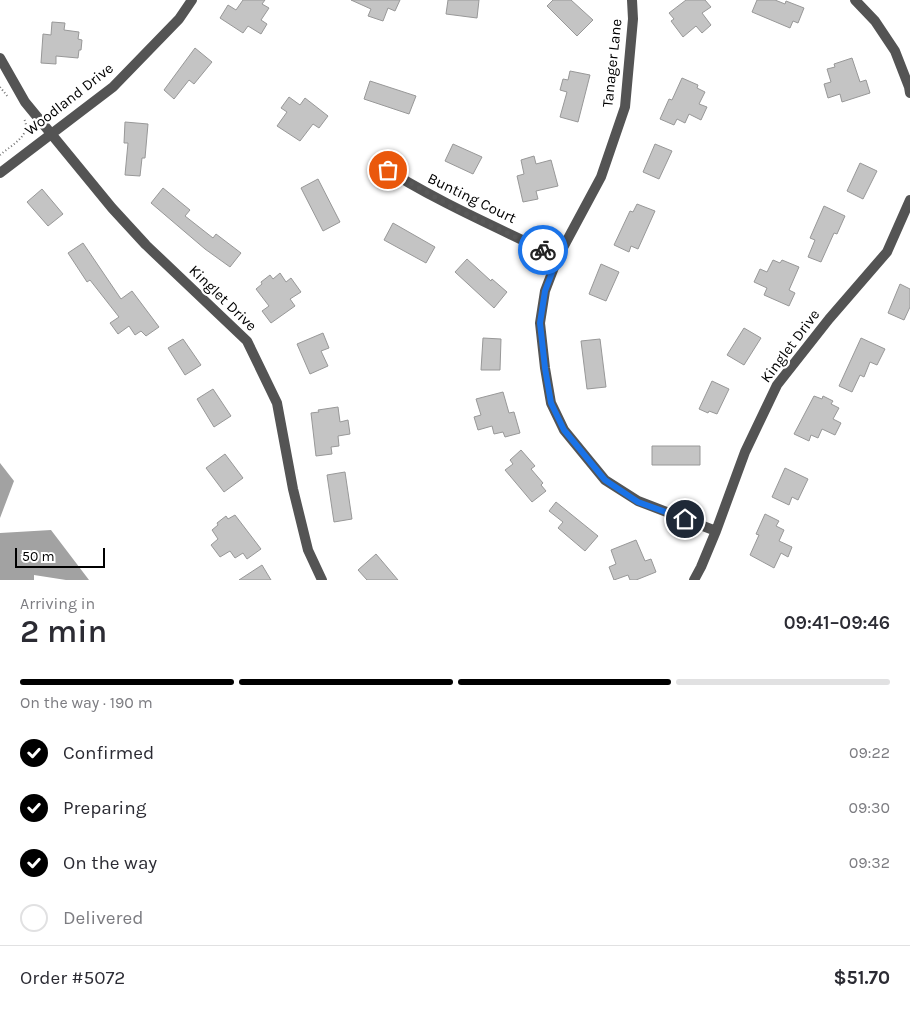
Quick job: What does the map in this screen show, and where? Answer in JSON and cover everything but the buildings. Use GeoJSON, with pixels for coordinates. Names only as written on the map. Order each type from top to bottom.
{"type":"FeatureCollection","features":[{"type":"Feature","properties":{"kind":"street","name":"Woodland Drive"},"geometry":{"type":"LineString","coordinates":[[0,173],[113,87],[179,19],[192,0]]}},
{"type":"Feature","properties":{"kind":"street","name":"Tanager Lane"},"geometry":{"type":"LineString","coordinates":[[632,0],[633,19],[625,107],[601,176],[558,257],[545,291],[540,323],[545,368],[551,403],[564,430],[605,480],[638,502],[716,531]]}},
{"type":"Feature","properties":{"kind":"street"},"geometry":{"type":"LineString","coordinates":[[855,0],[875,21],[895,51],[910,88],[910,93]]}},
{"type":"Feature","properties":{"kind":"street","name":"Kinglet Drive"},"geometry":{"type":"LineString","coordinates":[[0,58],[25,102],[112,208],[146,245],[247,341],[276,403],[293,489],[306,542],[322,580]]}},
{"type":"Feature","properties":{"kind":"street","name":"Bunting Court"},"geometry":{"type":"LineString","coordinates":[[375,162],[454,208],[558,257]]}},
{"type":"Feature","properties":{"kind":"street","name":"Kinglet Drive"},"geometry":{"type":"LineString","coordinates":[[694,580],[702,567],[745,452],[777,385],[829,319],[887,252],[910,200]]}},
{"type":"Feature","properties":{"kind":"path"},"geometry":{"type":"LineString","coordinates":[[0,87],[9,98]]}},
{"type":"Feature","properties":{"kind":"path"},"geometry":{"type":"LineString","coordinates":[[0,155],[20,140],[25,132],[26,123],[22,117]]}},
{"type":"Feature","properties":{"kind":"shaded area"},"geometry":{"type":"Polygon","coordinates":[[[0,463],[14,481],[0,518],[0,463]]]}},
{"type":"Feature","properties":{"kind":"shaded area"},"geometry":{"type":"Polygon","coordinates":[[[51,530],[89,580],[66,580],[34,575],[34,580],[0,580],[0,533],[51,530]]]}},
{"type":"Feature","properties":{"kind":"way so far"},"geometry":{"type":"LineString","coordinates":[[388,170],[454,208],[500,228],[543,250]]}},
{"type":"Feature","properties":{"kind":"route"},"geometry":{"type":"LineString","coordinates":[[543,250],[558,257],[545,291],[540,323],[551,403],[564,430],[605,480],[638,502],[685,519]]}}]}
